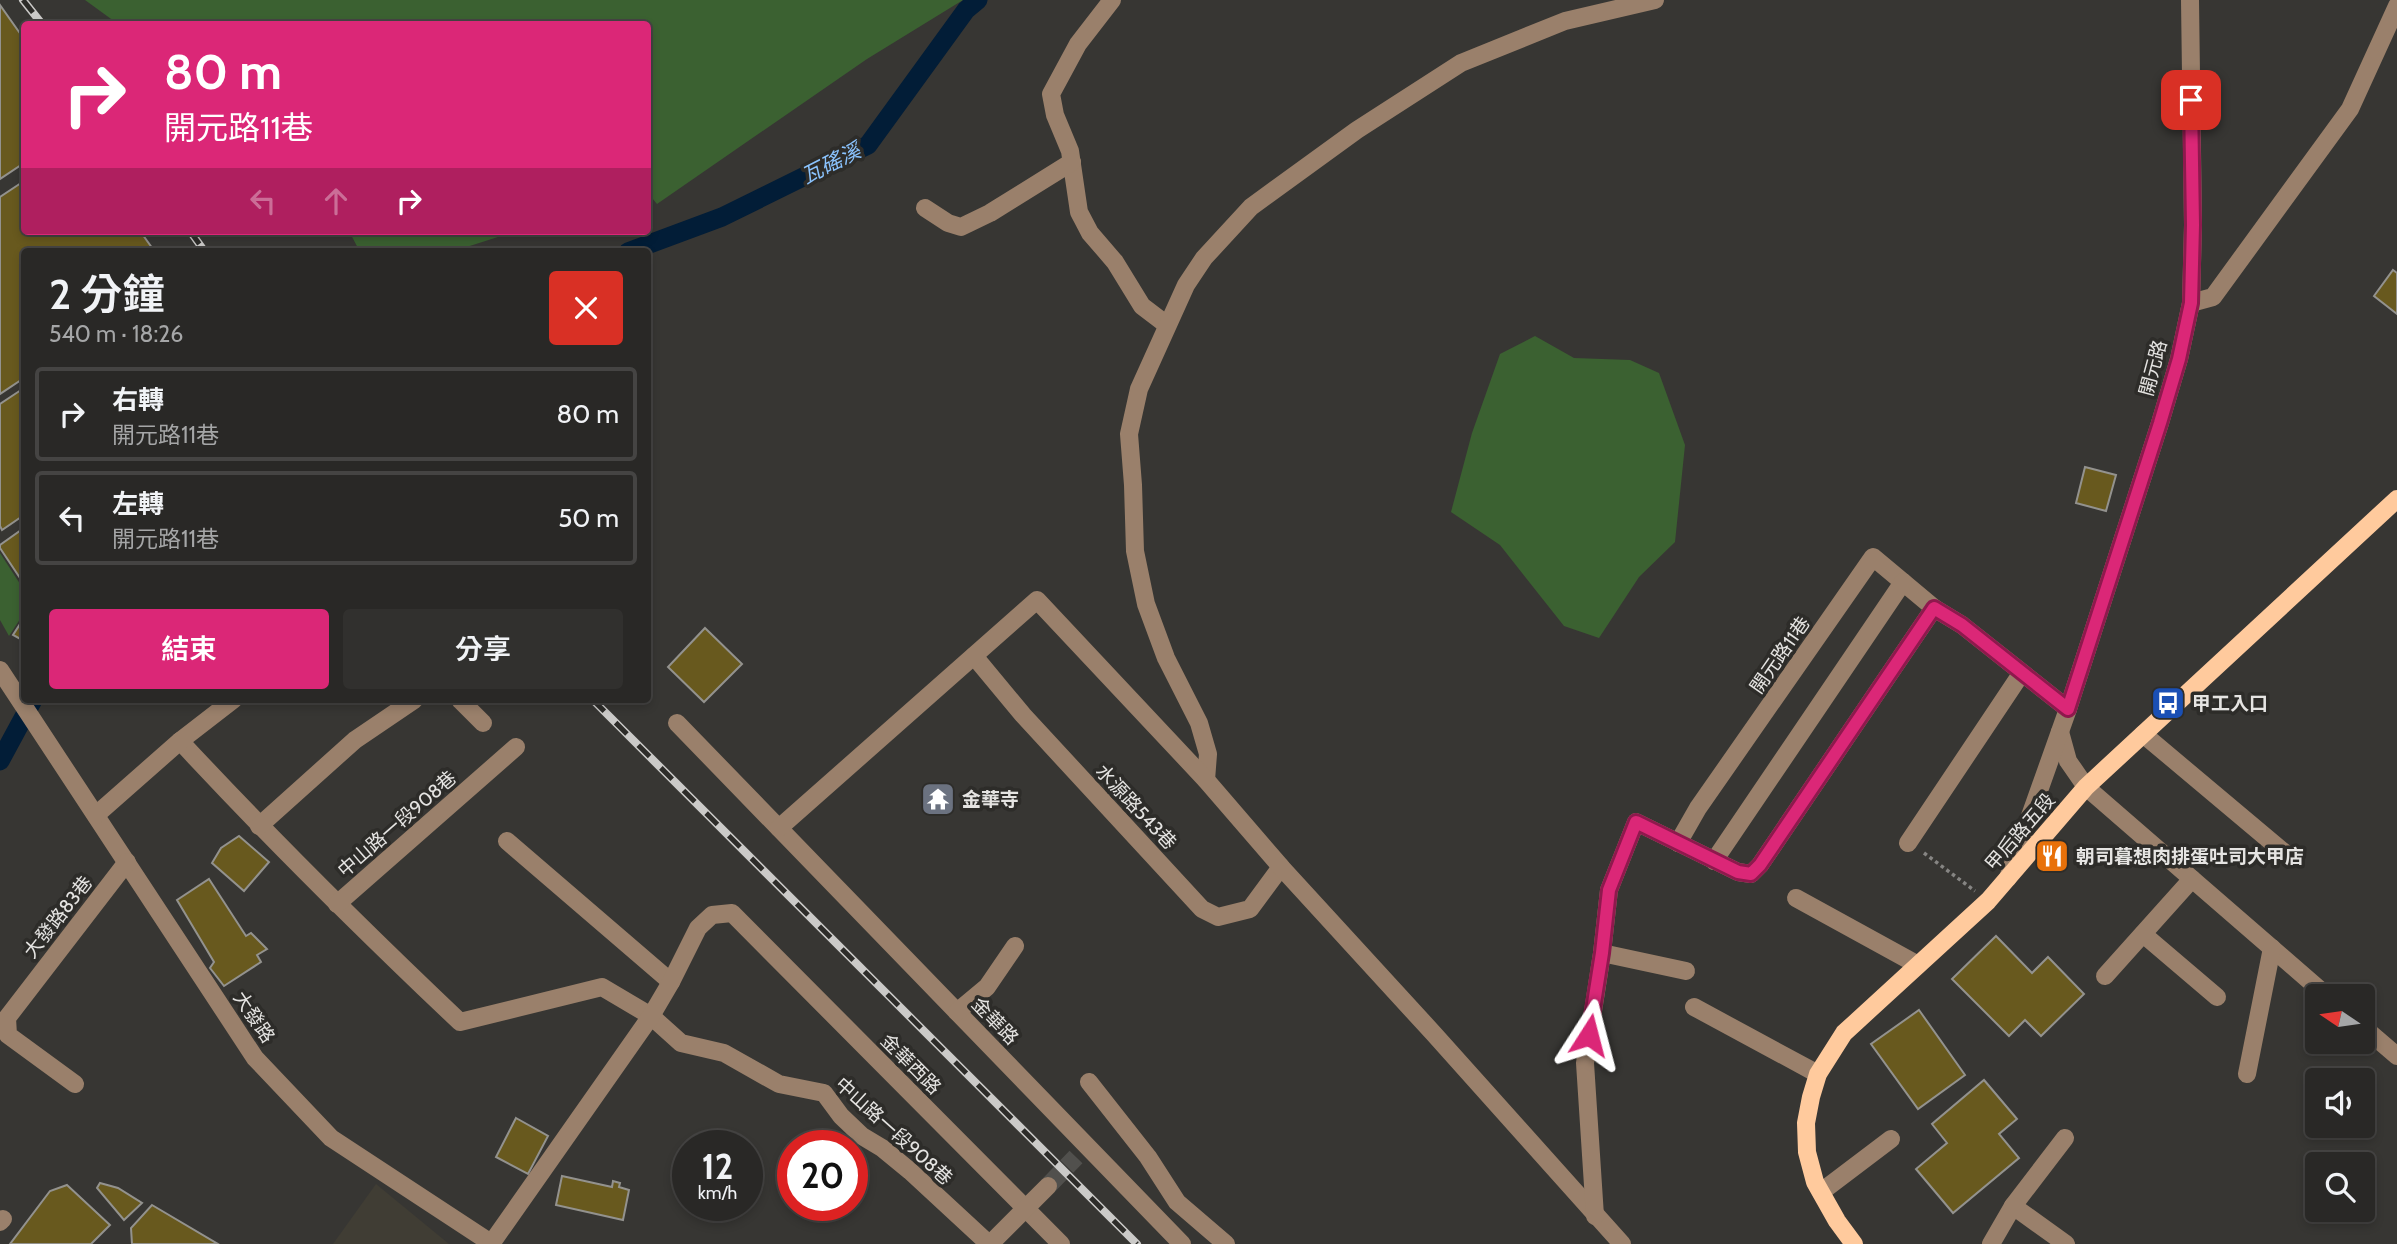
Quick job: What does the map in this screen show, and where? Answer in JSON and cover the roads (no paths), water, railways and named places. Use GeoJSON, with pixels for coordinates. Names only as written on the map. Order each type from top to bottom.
{"type":"FeatureCollection","features":[{"type":"Feature","properties":{"kind":"main road","name":"甲后路五段"},"geometry":{"type":"LineString","coordinates":[[1854,1244],[1837,1221],[1815,1182],[1807,1152],[1806,1123],[1818,1074],[1844,1033],[1987,901],[2086,787],[2397,499]]}},
{"type":"Feature","properties":{"kind":"street"},"geometry":{"type":"LineString","coordinates":[[1112,0],[1078,44],[1051,94],[1055,116],[1070,151],[1079,212],[1090,233],[1115,262],[1142,306],[1167,325]]}},
{"type":"Feature","properties":{"kind":"street"},"geometry":{"type":"LineString","coordinates":[[1206,780],[1208,754],[1199,723],[1162,647],[1146,604],[1135,551],[1129,434],[1139,388],[1186,285],[1204,258],[1251,207],[1357,130],[1461,63],[1565,21],[1655,0]]}},
{"type":"Feature","properties":{"kind":"street","name":"開元路"},"geometry":{"type":"LineString","coordinates":[[2007,880],[2068,709],[2160,423],[2179,359],[2191,303],[2193,225],[2190,0]]}},
{"type":"Feature","properties":{"kind":"street"},"geometry":{"type":"LineString","coordinates":[[2191,303],[2213,297],[2350,109],[2397,6]]}},
{"type":"Feature","properties":{"kind":"street"},"geometry":{"type":"LineString","coordinates":[[925,208],[948,223],[961,227],[990,213],[1072,162]]}},
{"type":"Feature","properties":{"kind":"street","name":"開元路11巷"},"geometry":{"type":"LineString","coordinates":[[1678,843],[1698,808],[1873,557],[1934,608],[1962,625],[2068,709]]}},
{"type":"Feature","properties":{"kind":"street"},"geometry":{"type":"LineString","coordinates":[[1714,860],[1903,582]]}},
{"type":"Feature","properties":{"kind":"street"},"geometry":{"type":"LineString","coordinates":[[779,828],[1037,600],[1206,780],[1281,867],[1622,1244]]}},
{"type":"Feature","properties":{"kind":"street"},"geometry":{"type":"LineString","coordinates":[[1608,1244],[1595,1214],[1585,1063],[1609,890],[1636,822],[1738,872],[1751,874],[1760,865],[1934,608]]}},
{"type":"Feature","properties":{"kind":"street","name":"水源路543巷"},"geometry":{"type":"LineString","coordinates":[[974,656],[1023,715],[1202,909],[1218,917],[1250,909],[1281,867]]}},
{"type":"Feature","properties":{"kind":"street","name":"大發路"},"geometry":{"type":"LineString","coordinates":[[1,672],[21,702]]}},
{"type":"Feature","properties":{"kind":"street"},"geometry":{"type":"LineString","coordinates":[[1908,843],[2021,674]]}},
{"type":"Feature","properties":{"kind":"street","name":"大發路"},"geometry":{"type":"LineString","coordinates":[[22,703],[255,1058],[331,1138],[491,1244]]}},
{"type":"Feature","properties":{"kind":"street"},"geometry":{"type":"LineString","coordinates":[[96,815],[180,741],[229,703]]}},
{"type":"Feature","properties":{"kind":"street"},"geometry":{"type":"LineString","coordinates":[[259,826],[355,740],[410,703]]}},
{"type":"Feature","properties":{"kind":"street"},"geometry":{"type":"LineString","coordinates":[[463,703],[483,723]]}},
{"type":"Feature","properties":{"kind":"street","name":"金華路"},"geometry":{"type":"LineString","coordinates":[[677,723],[957,1012],[1081,1151],[1182,1244]]}},
{"type":"Feature","properties":{"kind":"street"},"geometry":{"type":"LineString","coordinates":[[2060,732],[2068,761],[2086,787],[2313,984]]}},
{"type":"Feature","properties":{"kind":"street"},"geometry":{"type":"LineString","coordinates":[[2143,734],[2286,854]]}},
{"type":"Feature","properties":{"kind":"street","name":"中山路一段908巷"},"geometry":{"type":"LineString","coordinates":[[180,741],[259,826],[460,1022],[602,987],[651,1016],[681,1043],[724,1053],[779,1084],[824,1093],[841,1116],[862,1136],[910,1171],[989,1244],[1048,1186]]}},
{"type":"Feature","properties":{"kind":"street","name":"中山路一段908巷"},"geometry":{"type":"LineString","coordinates":[[337,904],[516,747]]}},
{"type":"Feature","properties":{"kind":"street"},"geometry":{"type":"LineString","coordinates":[[491,1244],[651,1016],[671,982],[507,841]]}},
{"type":"Feature","properties":{"kind":"street","name":"大發路83巷"},"geometry":{"type":"LineString","coordinates":[[75,1084],[8,1035],[7,1018],[127,862]]}},
{"type":"Feature","properties":{"kind":"street"},"geometry":{"type":"LineString","coordinates":[[2105,976],[2192,879]]}},
{"type":"Feature","properties":{"kind":"street"},"geometry":{"type":"LineString","coordinates":[[1796,898],[1918,965]]}},
{"type":"Feature","properties":{"kind":"street","name":"金華西路"},"geometry":{"type":"LineString","coordinates":[[671,982],[698,928],[712,915],[732,913],[1061,1244]]}},
{"type":"Feature","properties":{"kind":"street"},"geometry":{"type":"LineString","coordinates":[[2143,934],[2217,997]]}},
{"type":"Feature","properties":{"kind":"street"},"geometry":{"type":"LineString","coordinates":[[957,1012],[987,987],[1015,946]]}},
{"type":"Feature","properties":{"kind":"street"},"geometry":{"type":"LineString","coordinates":[[2247,1074],[2272,948]]}},
{"type":"Feature","properties":{"kind":"street"},"geometry":{"type":"LineString","coordinates":[[1602,953],[1686,971]]}},
{"type":"Feature","properties":{"kind":"street"},"geometry":{"type":"LineString","coordinates":[[1694,1007],[1818,1074]]}},
{"type":"Feature","properties":{"kind":"street"},"geometry":{"type":"LineString","coordinates":[[2375,1037],[2397,1056]]}},
{"type":"Feature","properties":{"kind":"street"},"geometry":{"type":"LineString","coordinates":[[1089,1082],[1148,1157],[1177,1202],[1226,1244]]}},
{"type":"Feature","properties":{"kind":"street"},"geometry":{"type":"LineString","coordinates":[[1991,1244],[2013,1206],[2065,1138]]}},
{"type":"Feature","properties":{"kind":"street"},"geometry":{"type":"LineString","coordinates":[[1821,1192],[1891,1139]]}},
{"type":"Feature","properties":{"kind":"street"},"geometry":{"type":"LineString","coordinates":[[2013,1206],[2066,1244]]}},
{"type":"Feature","properties":{"kind":"waterway","name":"瓦磘溪"},"geometry":{"type":"LineString","coordinates":[[639,248],[722,217],[868,145],[966,10],[978,0]]}},
{"type":"Feature","properties":{"kind":"waterway","name":"瓦磘溪"},"geometry":{"type":"LineString","coordinates":[[0,761],[31,703]]}},
{"type":"Feature","properties":{"kind":"tunnel"},"geometry":{"type":"LineString","coordinates":[[1048,1186],[1076,1157]]}},
{"type":"Feature","properties":{"kind":"railway"},"geometry":{"type":"LineString","coordinates":[[23,0],[40,21]]}},
{"type":"Feature","properties":{"kind":"railway"},"geometry":{"type":"LineString","coordinates":[[193,235],[202,248]]}},
{"type":"Feature","properties":{"kind":"railway"},"geometry":{"type":"LineString","coordinates":[[596,703],[1137,1244]]}},
{"type":"Feature","properties":{"kind":"place","name":"甲工入口"},"geometry":{"type":"Point","coordinates":[2168,703]}},
{"type":"Feature","properties":{"kind":"place","name":"金華寺"},"geometry":{"type":"Point","coordinates":[938,799]}},
{"type":"Feature","properties":{"kind":"place","name":"朝司暮想肉排蛋吐司大甲店"},"geometry":{"type":"Point","coordinates":[2052,856]}}]}
